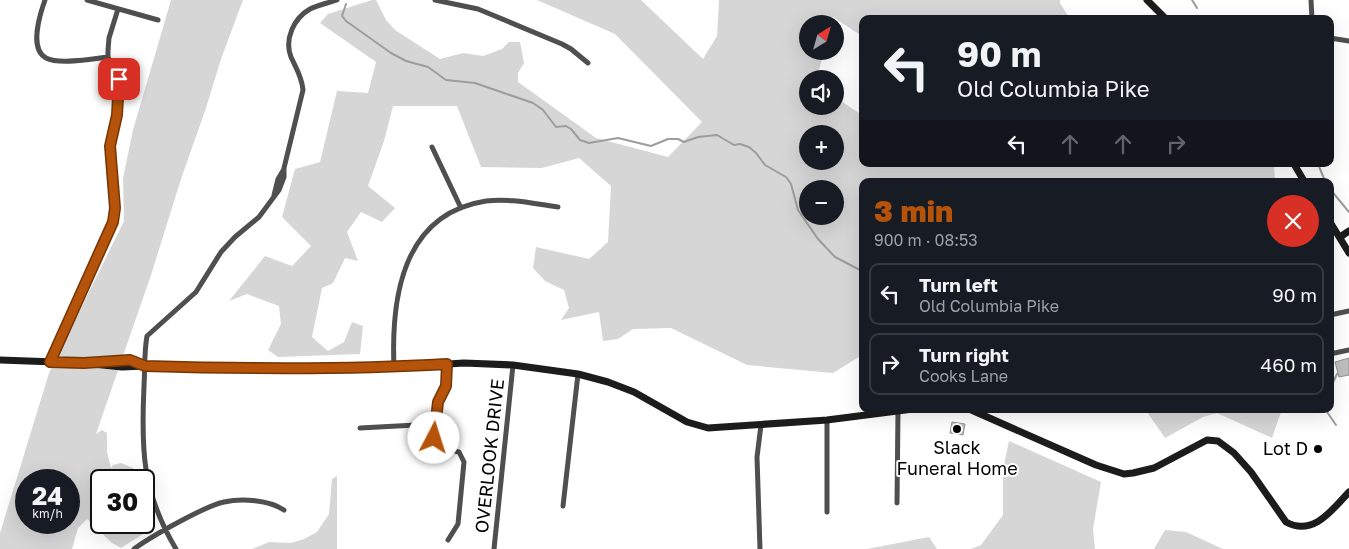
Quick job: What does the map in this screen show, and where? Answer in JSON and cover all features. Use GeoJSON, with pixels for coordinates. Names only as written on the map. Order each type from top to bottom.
{"type":"FeatureCollection","features":[{"type":"Feature","properties":{"kind":"street"},"geometry":{"type":"LineString","coordinates":[[45,0],[38,36],[38,48],[42,55],[53,60],[89,60],[108,57]]}},
{"type":"Feature","properties":{"kind":"street"},"geometry":{"type":"LineString","coordinates":[[86,0],[158,20]]}},
{"type":"Feature","properties":{"kind":"street"},"geometry":{"type":"LineString","coordinates":[[176,549],[165,530],[154,504],[144,462],[142,428],[146,340],[149,333],[196,292],[221,252],[259,216],[283,182],[284,168],[303,90],[301,78],[289,49],[291,31],[304,13],[337,0]]}},
{"type":"Feature","properties":{"kind":"street"},"geometry":{"type":"LineString","coordinates":[[435,0],[478,9],[567,46],[588,63]]}},
{"type":"Feature","properties":{"kind":"street"},"geometry":{"type":"LineString","coordinates":[[1147,0],[1162,15]]}},
{"type":"Feature","properties":{"kind":"street"},"geometry":{"type":"LineString","coordinates":[[1311,0],[1312,15]]}},
{"type":"Feature","properties":{"kind":"street"},"geometry":{"type":"LineString","coordinates":[[50,362],[113,222],[115,208],[110,146],[117,115],[119,79],[108,57],[109,38],[118,9]]}},
{"type":"Feature","properties":{"kind":"street"},"geometry":{"type":"LineString","coordinates":[[1334,39],[1349,41]]}},
{"type":"Feature","properties":{"kind":"street"},"geometry":{"type":"LineString","coordinates":[[432,146],[461,208]]}},
{"type":"Feature","properties":{"kind":"street"},"geometry":{"type":"LineString","coordinates":[[1296,167],[1302,178]]}},
{"type":"Feature","properties":{"kind":"street"},"geometry":{"type":"LineString","coordinates":[[394,367],[393,319],[404,269],[416,245],[435,224],[461,208],[486,201],[499,200],[558,207]]}},
{"type":"Feature","properties":{"kind":"street"},"geometry":{"type":"LineString","coordinates":[[1334,228],[1349,253]]}},
{"type":"Feature","properties":{"kind":"street"},"geometry":{"type":"LineString","coordinates":[[1340,237],[1349,231]]}},
{"type":"Feature","properties":{"kind":"street"},"geometry":{"type":"LineString","coordinates":[[1334,314],[1349,311]]}},
{"type":"Feature","properties":{"kind":"street"},"geometry":{"type":"LineString","coordinates":[[1334,353],[1349,350]]}},
{"type":"Feature","properties":{"kind":"street"},"geometry":{"type":"LineString","coordinates":[[0,360],[84,363],[122,367],[285,369],[480,363],[513,365],[578,374],[621,386],[698,426],[724,428],[827,420],[882,413]]}},
{"type":"Feature","properties":{"kind":"street"},"geometry":{"type":"LineString","coordinates":[[447,364],[446,386],[438,402],[434,424],[434,438],[437,445],[444,450],[459,452],[464,462],[458,524],[448,540]]}},
{"type":"Feature","properties":{"kind":"street","name":"OVERLOOK DRIVE"},"geometry":{"type":"LineString","coordinates":[[494,549],[513,365]]}},
{"type":"Feature","properties":{"kind":"street"},"geometry":{"type":"LineString","coordinates":[[563,506],[578,374]]}},
{"type":"Feature","properties":{"kind":"street"},"geometry":{"type":"LineString","coordinates":[[897,503],[898,413]]}},
{"type":"Feature","properties":{"kind":"street"},"geometry":{"type":"LineString","coordinates":[[978,413],[1096,465],[1124,474],[1154,468],[1207,440],[1218,441],[1234,453],[1251,472],[1282,516],[1295,526],[1310,526],[1322,519],[1349,492]]}},
{"type":"Feature","properties":{"kind":"street"},"geometry":{"type":"LineString","coordinates":[[827,420],[827,512]]}},
{"type":"Feature","properties":{"kind":"street"},"geometry":{"type":"LineString","coordinates":[[360,428],[434,424]]}},
{"type":"Feature","properties":{"kind":"street"},"geometry":{"type":"LineString","coordinates":[[760,549],[757,456],[761,425]]}},
{"type":"Feature","properties":{"kind":"street"},"geometry":{"type":"LineString","coordinates":[[134,549],[165,530],[224,502],[266,503],[284,510]]}},
{"type":"Feature","properties":{"kind":"shaded area"},"geometry":{"type":"Polygon","coordinates":[[[171,0],[243,0],[221,59],[151,275],[96,434],[102,430],[107,433],[107,452],[111,468],[113,465],[121,463],[133,469],[90,469],[90,522],[87,519],[80,526],[80,469],[20,469],[49,373],[124,221],[123,178],[133,130],[171,0]]]}},
{"type":"Feature","properties":{"kind":"shaded area"},"geometry":{"type":"Polygon","coordinates":[[[376,0],[386,20],[395,30],[440,59],[463,53],[483,56],[502,49],[509,42],[520,42],[524,63],[518,73],[518,82],[596,138],[668,157],[702,122],[615,34],[537,0],[641,0],[703,59],[717,36],[719,0],[1060,0],[1068,15],[859,15],[859,34],[844,24],[844,15],[799,15],[799,60],[822,60],[819,70],[799,70],[799,115],[844,115],[844,103],[859,113],[859,167],[1274,167],[1275,178],[859,178],[859,357],[833,373],[747,365],[671,328],[633,329],[618,339],[603,341],[599,312],[561,320],[569,308],[564,290],[545,281],[533,268],[536,247],[589,259],[608,242],[611,186],[579,158],[542,168],[481,167],[457,106],[393,106],[384,141],[368,186],[395,208],[382,222],[361,212],[347,232],[358,261],[345,258],[333,283],[322,288],[312,337],[328,351],[344,342],[352,322],[363,326],[360,354],[278,357],[268,350],[281,324],[279,306],[247,294],[229,301],[265,256],[292,266],[311,246],[282,217],[295,169],[320,162],[337,91],[368,93],[376,62],[320,23],[328,14],[376,0]]]}},
{"type":"Feature","properties":{"kind":"shaded area"},"geometry":{"type":"Polygon","coordinates":[[[1148,413],[1217,413],[1203,417],[1165,438],[1148,413]]]}},
{"type":"Feature","properties":{"kind":"shaded area"},"geometry":{"type":"Polygon","coordinates":[[[1217,413],[1281,413],[1272,438],[1217,413]]]}},
{"type":"Feature","properties":{"kind":"shaded area"},"geometry":{"type":"Polygon","coordinates":[[[1009,441],[1101,482],[1093,529],[1095,549],[971,549],[981,545],[1003,515],[1003,469],[1009,441]]]}},
{"type":"Feature","properties":{"kind":"shaded area"},"geometry":{"type":"Polygon","coordinates":[[[337,476],[337,549],[252,549],[269,542],[291,543],[317,532],[329,514],[332,479],[337,476]]]}},
{"type":"Feature","properties":{"kind":"shaded area"},"geometry":{"type":"Polygon","coordinates":[[[15,484],[15,534],[76,534],[72,549],[0,549],[0,533],[15,484]]]}},
{"type":"Feature","properties":{"kind":"shaded area"},"geometry":{"type":"Polygon","coordinates":[[[1165,530],[1186,532],[1223,549],[1154,549],[1165,530]]]}},
{"type":"Feature","properties":{"kind":"shaded area"},"geometry":{"type":"Polygon","coordinates":[[[103,534],[143,534],[121,548],[103,534]]]}},
{"type":"Feature","properties":{"kind":"shaded area"},"geometry":{"type":"Polygon","coordinates":[[[929,537],[937,549],[867,549],[929,537]]]}},
{"type":"Feature","properties":{"kind":"building"},"geometry":{"type":"Polygon","coordinates":[[[1349,358],[1349,375],[1339,377],[1335,362],[1349,358]]]}},
{"type":"Feature","properties":{"kind":"building","name":"Slack Funeral Home"},"geometry":{"type":"Polygon","coordinates":[[[952,422],[965,424],[963,435],[950,433],[952,422]]]}},
{"type":"Feature","properties":{"kind":"waterway"},"geometry":{"type":"LineString","coordinates":[[1192,0],[1197,8]]}},
{"type":"Feature","properties":{"kind":"waterway"},"geometry":{"type":"LineString","coordinates":[[346,4],[342,16],[346,21],[391,53],[406,61],[428,67],[446,80],[475,83],[533,103],[543,110],[556,127],[566,126],[580,140],[589,143],[618,138],[651,146],[668,139],[678,139],[684,142],[698,137],[717,135],[734,145],[740,144],[749,147],[765,165],[786,177],[791,184],[798,210],[818,239],[835,257],[859,269]]}},
{"type":"Feature","properties":{"kind":"waterway"},"geometry":{"type":"LineString","coordinates":[[1319,167],[1324,178]]}},
{"type":"Feature","properties":{"kind":"waterway"},"geometry":{"type":"LineString","coordinates":[[1334,194],[1349,212]]}},
{"type":"Feature","properties":{"kind":"waterway"},"geometry":{"type":"LineString","coordinates":[[1334,380],[1337,374]]}},
{"type":"Feature","properties":{"kind":"waterway"},"geometry":{"type":"LineString","coordinates":[[1328,413],[1336,425]]}},
{"type":"Feature","properties":{"kind":"place","name":"Slack Funeral Home"},"geometry":{"type":"Point","coordinates":[957,429]}},
{"type":"Feature","properties":{"kind":"place","name":"Lot D"},"geometry":{"type":"Point","coordinates":[1318,449]}},
{"type":"Feature","properties":{"kind":"route"},"geometry":{"type":"LineString","coordinates":[[119,79],[117,115],[110,146],[115,208],[113,222],[50,362],[84,363],[130,360],[145,366],[285,369],[370,368],[447,364],[446,386],[438,402],[434,424],[434,438]]}}]}
